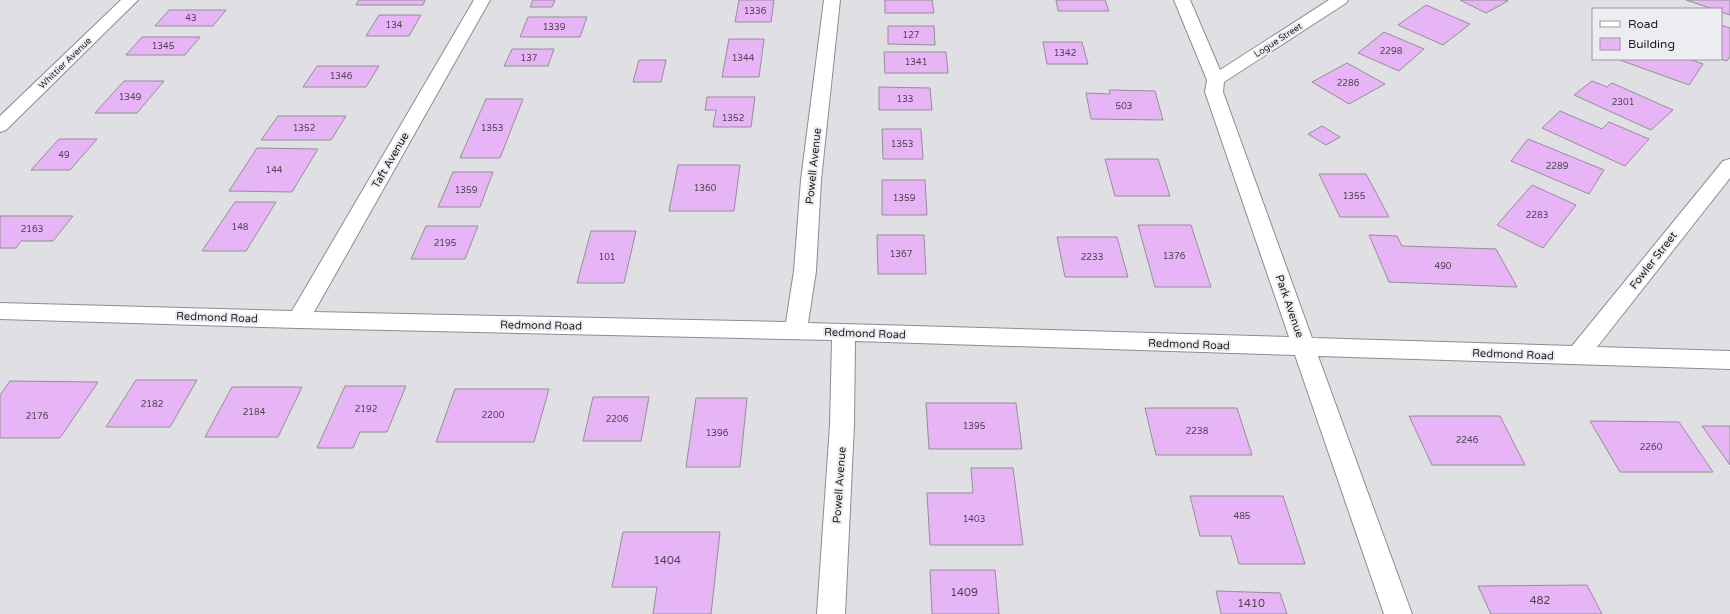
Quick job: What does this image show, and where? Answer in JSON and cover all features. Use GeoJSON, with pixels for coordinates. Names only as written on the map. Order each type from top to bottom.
{"type":"FeatureCollection","features":[{"type":"Feature","properties":{"kind":"street","name":"Whittier Avenue"},"geometry":{"type":"LineString","coordinates":[[0,126],[130,0]]}},
{"type":"Feature","properties":{"kind":"street","name":"Taft Avenue"},"geometry":{"type":"LineString","coordinates":[[298,320],[482,0]]}},
{"type":"Feature","properties":{"kind":"street","name":"Powell Avenue"},"geometry":{"type":"LineString","coordinates":[[796,331],[805,271],[811,180],[832,0]]}},
{"type":"Feature","properties":{"kind":"street","name":"Park Avenue"},"geometry":{"type":"LineString","coordinates":[[1182,0],[1216,80],[1214,92],[1398,614]]}},
{"type":"Feature","properties":{"kind":"street","name":"Logue Street"},"geometry":{"type":"LineString","coordinates":[[1216,80],[1340,0]]}},
{"type":"Feature","properties":{"kind":"street","name":"Fowler Street"},"geometry":{"type":"LineString","coordinates":[[1578,356],[1730,165]]}},
{"type":"Feature","properties":{"kind":"street","name":"Redmond Road"},"geometry":{"type":"LineString","coordinates":[[0,311],[298,320],[844,332],[1305,348],[1730,360]]}},
{"type":"Feature","properties":{"kind":"street","name":"Powell Avenue"},"geometry":{"type":"LineString","coordinates":[[831,614],[842,425],[844,332]]}},
{"type":"Feature","properties":{"kind":"building"},"geometry":{"type":"Polygon","coordinates":[[[359,0],[425,0],[423,5],[356,5],[359,0]]]}},
{"type":"Feature","properties":{"kind":"building"},"geometry":{"type":"Polygon","coordinates":[[[533,0],[555,0],[552,7],[530,7],[533,0]]]}},
{"type":"Feature","properties":{"kind":"building"},"geometry":{"type":"Polygon","coordinates":[[[739,0],[774,0],[771,22],[735,22],[739,0]]]}},
{"type":"Feature","properties":{"kind":"building"},"geometry":{"type":"Polygon","coordinates":[[[885,0],[932,0],[934,13],[885,13],[885,0]]]}},
{"type":"Feature","properties":{"kind":"building"},"geometry":{"type":"Polygon","coordinates":[[[1056,0],[1105,0],[1109,11],[1058,11],[1056,0]]]}},
{"type":"Feature","properties":{"kind":"building"},"geometry":{"type":"Polygon","coordinates":[[[1460,0],[1505,0],[1508,1],[1486,13],[1460,0]]]}},
{"type":"Feature","properties":{"kind":"building"},"geometry":{"type":"Polygon","coordinates":[[[1686,0],[1730,0],[1730,15],[1722,12],[1722,8],[1710,8],[1686,0]]]}},
{"type":"Feature","properties":{"kind":"building"},"geometry":{"type":"Polygon","coordinates":[[[1426,5],[1470,24],[1443,45],[1398,25],[1426,5]]]}},
{"type":"Feature","properties":{"kind":"building"},"geometry":{"type":"Polygon","coordinates":[[[169,10],[226,10],[213,26],[155,26],[169,10]]]}},
{"type":"Feature","properties":{"kind":"building"},"geometry":{"type":"Polygon","coordinates":[[[379,15],[421,15],[409,36],[366,36],[379,15]]]}},
{"type":"Feature","properties":{"kind":"building"},"geometry":{"type":"Polygon","coordinates":[[[528,17],[587,17],[580,37],[520,37],[528,17]]]}},
{"type":"Feature","properties":{"kind":"building"},"geometry":{"type":"Polygon","coordinates":[[[1722,25],[1730,28],[1730,56],[1727,61],[1722,59],[1722,25]]]}},
{"type":"Feature","properties":{"kind":"building"},"geometry":{"type":"Polygon","coordinates":[[[888,26],[934,26],[935,45],[888,44],[888,26]]]}},
{"type":"Feature","properties":{"kind":"building"},"geometry":{"type":"Polygon","coordinates":[[[1384,32],[1424,49],[1399,71],[1358,53],[1384,32]]]}},
{"type":"Feature","properties":{"kind":"building"},"geometry":{"type":"Polygon","coordinates":[[[142,37],[200,37],[185,55],[126,55],[142,37]]]}},
{"type":"Feature","properties":{"kind":"building"},"geometry":{"type":"Polygon","coordinates":[[[729,39],[764,39],[759,77],[722,77],[729,39]]]}},
{"type":"Feature","properties":{"kind":"building"},"geometry":{"type":"Polygon","coordinates":[[[1043,42],[1082,42],[1088,64],[1047,64],[1043,42]]]}},
{"type":"Feature","properties":{"kind":"building"},"geometry":{"type":"Polygon","coordinates":[[[512,49],[554,49],[548,66],[504,66],[512,49]]]}},
{"type":"Feature","properties":{"kind":"building"},"geometry":{"type":"Polygon","coordinates":[[[884,52],[946,52],[948,73],[885,73],[884,52]]]}},
{"type":"Feature","properties":{"kind":"building"},"geometry":{"type":"Polygon","coordinates":[[[639,60],[666,60],[661,82],[633,82],[639,60]]]}},
{"type":"Feature","properties":{"kind":"building"},"geometry":{"type":"Polygon","coordinates":[[[1620,60],[1692,60],[1703,64],[1689,85],[1620,60]]]}},
{"type":"Feature","properties":{"kind":"building"},"geometry":{"type":"Polygon","coordinates":[[[1347,63],[1385,84],[1349,104],[1312,82],[1347,63]]]}},
{"type":"Feature","properties":{"kind":"building"},"geometry":{"type":"Polygon","coordinates":[[[317,66],[379,66],[366,87],[303,87],[317,66]]]}},
{"type":"Feature","properties":{"kind":"building"},"geometry":{"type":"Polygon","coordinates":[[[124,81],[164,81],[137,113],[95,113],[124,81]]]}},
{"type":"Feature","properties":{"kind":"building"},"geometry":{"type":"Polygon","coordinates":[[[1592,81],[1607,87],[1612,83],[1673,110],[1651,130],[1574,95],[1592,81]]]}},
{"type":"Feature","properties":{"kind":"building"},"geometry":{"type":"Polygon","coordinates":[[[879,87],[930,88],[932,110],[879,110],[879,87]]]}},
{"type":"Feature","properties":{"kind":"building"},"geometry":{"type":"Polygon","coordinates":[[[1109,90],[1155,91],[1163,120],[1091,119],[1086,93],[1110,94],[1109,90]]]}},
{"type":"Feature","properties":{"kind":"building"},"geometry":{"type":"Polygon","coordinates":[[[707,97],[755,97],[751,127],[713,127],[716,110],[705,110],[707,97]]]}},
{"type":"Feature","properties":{"kind":"building"},"geometry":{"type":"Polygon","coordinates":[[[486,99],[523,99],[500,158],[460,158],[486,99]]]}},
{"type":"Feature","properties":{"kind":"building"},"geometry":{"type":"Polygon","coordinates":[[[1560,111],[1602,129],[1609,122],[1649,139],[1625,166],[1542,128],[1560,111]]]}},
{"type":"Feature","properties":{"kind":"building"},"geometry":{"type":"Polygon","coordinates":[[[278,116],[346,116],[331,140],[261,140],[278,116]]]}},
{"type":"Feature","properties":{"kind":"building"},"geometry":{"type":"Polygon","coordinates":[[[1322,126],[1340,137],[1326,145],[1308,134],[1322,126]]]}},
{"type":"Feature","properties":{"kind":"building"},"geometry":{"type":"Polygon","coordinates":[[[882,129],[921,129],[923,159],[883,159],[882,129]]]}},
{"type":"Feature","properties":{"kind":"building"},"geometry":{"type":"Polygon","coordinates":[[[59,139],[97,139],[70,170],[31,170],[59,139]]]}},
{"type":"Feature","properties":{"kind":"building"},"geometry":{"type":"Polygon","coordinates":[[[1528,139],[1604,170],[1589,194],[1511,161],[1528,139]]]}},
{"type":"Feature","properties":{"kind":"building"},"geometry":{"type":"Polygon","coordinates":[[[257,148],[318,149],[292,192],[229,191],[257,148]]]}},
{"type":"Feature","properties":{"kind":"building"},"geometry":{"type":"Polygon","coordinates":[[[1105,159],[1158,159],[1170,196],[1115,196],[1105,159]]]}},
{"type":"Feature","properties":{"kind":"building"},"geometry":{"type":"Polygon","coordinates":[[[678,165],[740,165],[734,211],[669,211],[678,165]]]}},
{"type":"Feature","properties":{"kind":"building"},"geometry":{"type":"Polygon","coordinates":[[[453,172],[493,172],[480,207],[438,207],[453,172]]]}},
{"type":"Feature","properties":{"kind":"building"},"geometry":{"type":"Polygon","coordinates":[[[1319,174],[1366,174],[1389,217],[1340,217],[1319,174]]]}},
{"type":"Feature","properties":{"kind":"building"},"geometry":{"type":"Polygon","coordinates":[[[882,180],[925,180],[927,215],[882,215],[882,180]]]}},
{"type":"Feature","properties":{"kind":"building"},"geometry":{"type":"Polygon","coordinates":[[[1532,185],[1576,205],[1543,248],[1497,225],[1532,185]]]}},
{"type":"Feature","properties":{"kind":"building"},"geometry":{"type":"Polygon","coordinates":[[[235,202],[276,202],[246,251],[202,251],[235,202]]]}},
{"type":"Feature","properties":{"kind":"building"},"geometry":{"type":"Polygon","coordinates":[[[0,216],[73,216],[53,241],[21,241],[16,248],[0,248],[0,216]]]}},
{"type":"Feature","properties":{"kind":"building"},"geometry":{"type":"Polygon","coordinates":[[[1138,225],[1191,225],[1211,287],[1155,287],[1138,225]]]}},
{"type":"Feature","properties":{"kind":"building"},"geometry":{"type":"Polygon","coordinates":[[[426,226],[478,226],[465,259],[411,259],[426,226]]]}},
{"type":"Feature","properties":{"kind":"building"},"geometry":{"type":"Polygon","coordinates":[[[591,231],[636,231],[624,283],[577,283],[591,231]]]}},
{"type":"Feature","properties":{"kind":"building"},"geometry":{"type":"Polygon","coordinates":[[[877,235],[924,235],[926,274],[878,274],[877,235]]]}},
{"type":"Feature","properties":{"kind":"building"},"geometry":{"type":"Polygon","coordinates":[[[1369,235],[1397,236],[1402,246],[1496,249],[1517,287],[1389,282],[1369,235]]]}},
{"type":"Feature","properties":{"kind":"building"},"geometry":{"type":"Polygon","coordinates":[[[1057,237],[1117,237],[1128,277],[1065,277],[1057,237]]]}},
{"type":"Feature","properties":{"kind":"building"},"geometry":{"type":"Polygon","coordinates":[[[136,380],[197,380],[170,427],[106,427],[136,380]]]}},
{"type":"Feature","properties":{"kind":"building"},"geometry":{"type":"Polygon","coordinates":[[[10,381],[98,382],[60,438],[0,438],[0,395],[10,381]]]}},
{"type":"Feature","properties":{"kind":"building"},"geometry":{"type":"Polygon","coordinates":[[[345,386],[406,386],[387,432],[360,432],[353,448],[317,448],[345,386]]]}},
{"type":"Feature","properties":{"kind":"building"},"geometry":{"type":"Polygon","coordinates":[[[232,387],[302,387],[278,437],[205,437],[232,387]]]}},
{"type":"Feature","properties":{"kind":"building"},"geometry":{"type":"Polygon","coordinates":[[[455,389],[549,389],[534,442],[436,442],[455,389]]]}},
{"type":"Feature","properties":{"kind":"building"},"geometry":{"type":"Polygon","coordinates":[[[593,397],[649,397],[641,441],[583,441],[593,397]]]}},
{"type":"Feature","properties":{"kind":"building"},"geometry":{"type":"Polygon","coordinates":[[[696,398],[747,398],[740,467],[686,467],[696,398]]]}},
{"type":"Feature","properties":{"kind":"building"},"geometry":{"type":"Polygon","coordinates":[[[926,403],[1016,403],[1022,449],[929,449],[926,403]]]}},
{"type":"Feature","properties":{"kind":"building"},"geometry":{"type":"Polygon","coordinates":[[[1145,408],[1237,408],[1252,455],[1156,455],[1145,408]]]}},
{"type":"Feature","properties":{"kind":"building"},"geometry":{"type":"Polygon","coordinates":[[[1409,416],[1500,416],[1525,465],[1432,465],[1409,416]]]}},
{"type":"Feature","properties":{"kind":"building"},"geometry":{"type":"Polygon","coordinates":[[[1590,421],[1679,422],[1713,472],[1620,472],[1590,421]]]}},
{"type":"Feature","properties":{"kind":"building"},"geometry":{"type":"Polygon","coordinates":[[[1702,426],[1730,426],[1730,465],[1702,426]]]}},
{"type":"Feature","properties":{"kind":"building"},"geometry":{"type":"Polygon","coordinates":[[[971,468],[1013,468],[1023,545],[930,545],[927,493],[973,493],[971,468]]]}},
{"type":"Feature","properties":{"kind":"building"},"geometry":{"type":"Polygon","coordinates":[[[1190,496],[1283,496],[1305,564],[1239,564],[1231,536],[1200,536],[1190,496]]]}},
{"type":"Feature","properties":{"kind":"building"},"geometry":{"type":"Polygon","coordinates":[[[623,532],[720,532],[711,614],[653,614],[657,587],[612,587],[623,532]]]}},
{"type":"Feature","properties":{"kind":"building"},"geometry":{"type":"Polygon","coordinates":[[[930,570],[995,570],[999,614],[932,614],[930,570]]]}},
{"type":"Feature","properties":{"kind":"building"},"geometry":{"type":"Polygon","coordinates":[[[1587,585],[1602,614],[1491,614],[1478,586],[1587,585]]]}},
{"type":"Feature","properties":{"kind":"building"},"geometry":{"type":"Polygon","coordinates":[[[1216,591],[1280,593],[1287,614],[1221,614],[1216,591]]]}}]}
